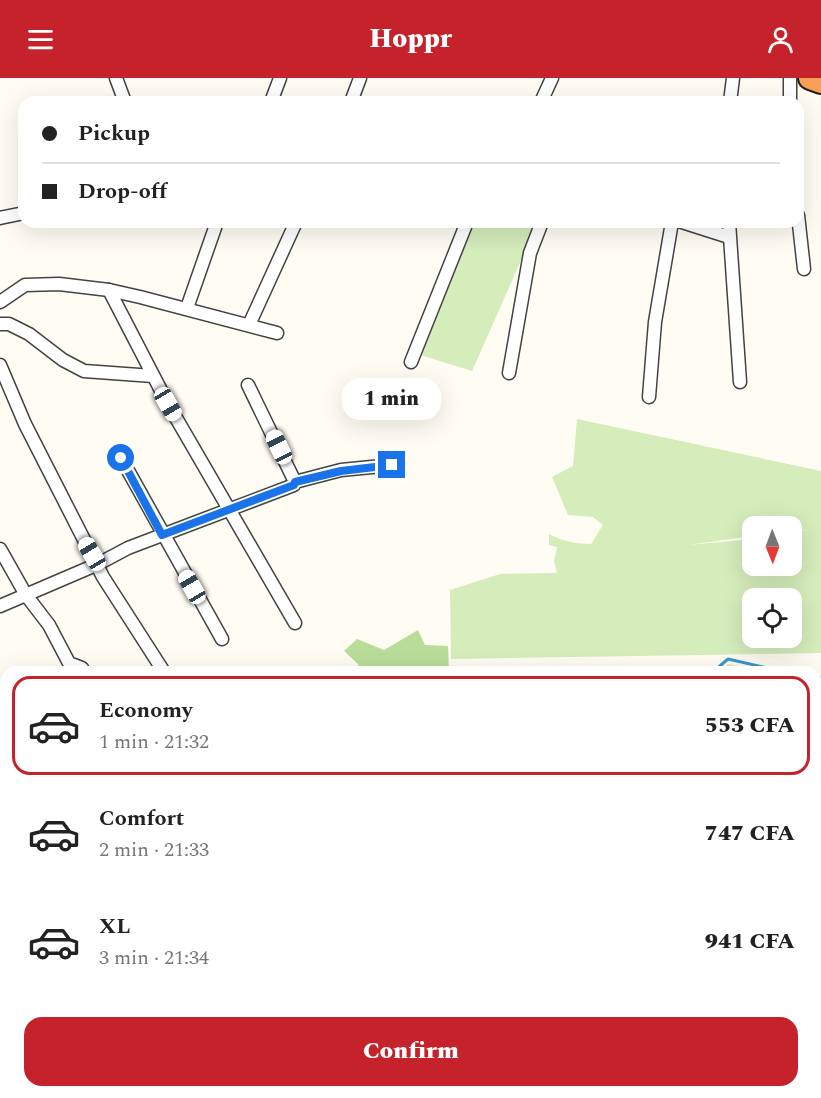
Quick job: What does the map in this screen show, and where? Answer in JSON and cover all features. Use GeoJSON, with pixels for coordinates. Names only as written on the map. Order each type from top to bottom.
{"type":"FeatureCollection","features":[{"type":"Feature","properties":{"kind":"highway"},"geometry":{"type":"LineString","coordinates":[[810,78],[821,82]]}},
{"type":"Feature","properties":{"kind":"street"},"geometry":{"type":"LineString","coordinates":[[116,78],[123,96]]}},
{"type":"Feature","properties":{"kind":"street"},"geometry":{"type":"LineString","coordinates":[[273,96],[280,78]]}},
{"type":"Feature","properties":{"kind":"street"},"geometry":{"type":"LineString","coordinates":[[353,96],[360,78]]}},
{"type":"Feature","properties":{"kind":"street"},"geometry":{"type":"LineString","coordinates":[[544,96],[552,78]]}},
{"type":"Feature","properties":{"kind":"street"},"geometry":{"type":"LineString","coordinates":[[731,96],[733,78]]}},
{"type":"Feature","properties":{"kind":"street"},"geometry":{"type":"LineString","coordinates":[[790,78],[790,96]]}},
{"type":"Feature","properties":{"kind":"street"},"geometry":{"type":"LineString","coordinates":[[0,218],[18,214]]}},
{"type":"Feature","properties":{"kind":"street"},"geometry":{"type":"LineString","coordinates":[[187,308],[215,228]]}},
{"type":"Feature","properties":{"kind":"street"},"geometry":{"type":"LineString","coordinates":[[249,325],[293,228]]}},
{"type":"Feature","properties":{"kind":"street"},"geometry":{"type":"LineString","coordinates":[[411,362],[465,228]]}},
{"type":"Feature","properties":{"kind":"street"},"geometry":{"type":"LineString","coordinates":[[510,373],[530,254],[540,228]]}},
{"type":"Feature","properties":{"kind":"street"},"geometry":{"type":"LineString","coordinates":[[649,397],[655,322],[671,228]]}},
{"type":"Feature","properties":{"kind":"street"},"geometry":{"type":"LineString","coordinates":[[701,228],[729,237]]}},
{"type":"Feature","properties":{"kind":"street"},"geometry":{"type":"LineString","coordinates":[[729,228],[740,382]]}},
{"type":"Feature","properties":{"kind":"street"},"geometry":{"type":"LineString","coordinates":[[799,228],[804,269]]}},
{"type":"Feature","properties":{"kind":"street"},"geometry":{"type":"LineString","coordinates":[[0,302],[25,285],[42,283],[109,290],[187,308],[277,333]]}},
{"type":"Feature","properties":{"kind":"street"},"geometry":{"type":"LineString","coordinates":[[109,290],[153,376],[295,623]]}},
{"type":"Feature","properties":{"kind":"street"},"geometry":{"type":"LineString","coordinates":[[0,324],[9,324],[29,334],[63,360],[84,371],[153,376]]}},
{"type":"Feature","properties":{"kind":"street"},"geometry":{"type":"LineString","coordinates":[[0,365],[25,424],[103,577],[160,666]]}},
{"type":"Feature","properties":{"kind":"street"},"geometry":{"type":"LineString","coordinates":[[248,385],[295,482]]}},
{"type":"Feature","properties":{"kind":"street"},"geometry":{"type":"LineString","coordinates":[[121,458],[222,639]]}},
{"type":"Feature","properties":{"kind":"street"},"geometry":{"type":"LineString","coordinates":[[0,606],[98,564],[128,548],[231,510],[294,485],[295,482],[341,471],[392,465]]}},
{"type":"Feature","properties":{"kind":"street"},"geometry":{"type":"LineString","coordinates":[[0,549],[26,595],[49,625],[69,663],[77,666]]}},
{"type":"Feature","properties":{"kind":"green space"},"geometry":{"type":"Polygon","coordinates":[[[470,228],[535,228],[472,371],[414,353],[470,228]]]}},
{"type":"Feature","properties":{"kind":"green space"},"geometry":{"type":"Polygon","coordinates":[[[577,419],[821,471],[821,653],[451,659],[450,590],[500,574],[557,573],[554,561],[557,547],[549,545],[549,534],[569,542],[591,544],[603,525],[593,517],[568,515],[552,477],[573,466],[577,419]]]}},
{"type":"Feature","properties":{"kind":"green space"},"geometry":{"type":"Polygon","coordinates":[[[418,630],[425,645],[448,646],[449,666],[357,666],[359,665],[344,651],[357,639],[384,650],[418,630]]]}},
{"type":"Feature","properties":{"kind":"waterway"},"geometry":{"type":"LineString","coordinates":[[720,666],[728,659],[759,666]]}},
{"type":"Feature","properties":{"kind":"route"},"geometry":{"type":"LineString","coordinates":[[121,458],[162,535],[294,485],[295,482],[341,471],[392,465]]}}]}
